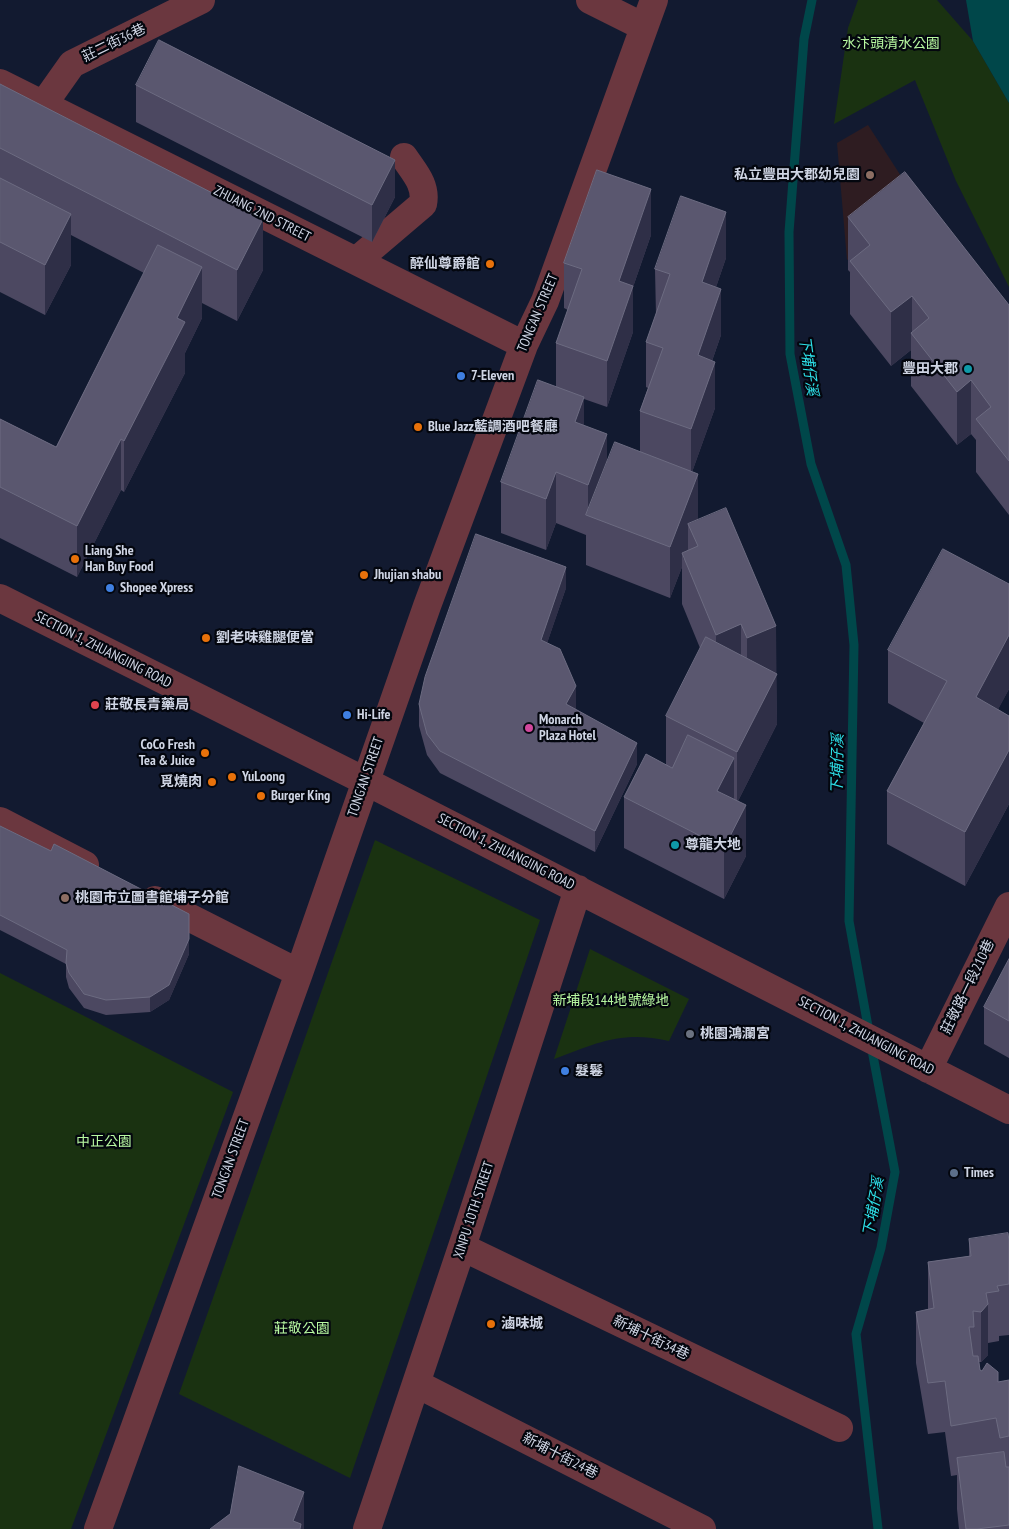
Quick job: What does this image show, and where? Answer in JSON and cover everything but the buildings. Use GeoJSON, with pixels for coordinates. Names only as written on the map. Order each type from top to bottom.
{"type":"FeatureCollection","features":[{"type":"Feature","properties":{"kind":"street","name":"莊二街36巷"},"geometry":{"type":"LineString","coordinates":[[43,105],[72,64],[201,0]]}},
{"type":"Feature","properties":{"kind":"street"},"geometry":{"type":"LineString","coordinates":[[590,0],[644,27]]}},
{"type":"Feature","properties":{"kind":"street","name":"TONG'AN STREET"},"geometry":{"type":"LineString","coordinates":[[98,1529],[298,973],[365,780],[524,345],[545,301],[654,0]]}},
{"type":"Feature","properties":{"kind":"street","name":"ZHUANG 2ND STREET"},"geometry":{"type":"LineString","coordinates":[[0,83],[524,345]]}},
{"type":"Feature","properties":{"kind":"street"},"geometry":{"type":"LineString","coordinates":[[356,261],[424,204],[423,185],[404,157]]}},
{"type":"Feature","properties":{"kind":"street","name":"SECTION 1, ZHUANGJING ROAD"},"geometry":{"type":"LineString","coordinates":[[0,598],[365,780],[1009,1110]]}},
{"type":"Feature","properties":{"kind":"street"},"geometry":{"type":"LineString","coordinates":[[0,821],[104,874]]}},
{"type":"Feature","properties":{"kind":"street"},"geometry":{"type":"LineString","coordinates":[[130,888],[298,973]]}},
{"type":"Feature","properties":{"kind":"street","name":"XINPU 10TH STREET"},"geometry":{"type":"LineString","coordinates":[[370,1528],[578,889]]}},
{"type":"Feature","properties":{"kind":"street","name":"莊敬路一段210巷"},"geometry":{"type":"LineString","coordinates":[[916,1063],[1009,906]]}},
{"type":"Feature","properties":{"kind":"street","name":"新埔十街34巷"},"geometry":{"type":"LineString","coordinates":[[462,1247],[839,1428]]}},
{"type":"Feature","properties":{"kind":"street","name":"新埔十街24巷"},"geometry":{"type":"LineString","coordinates":[[417,1384],[702,1529]]}},
{"type":"Feature","properties":{"kind":"shaded area"},"geometry":{"type":"Polygon","coordinates":[[[966,0],[1009,0],[1009,103],[973,41],[966,0]]]}},
{"type":"Feature","properties":{"kind":"shaded area","name":"私立豐田大郡幼兒園"},"geometry":{"type":"Polygon","coordinates":[[[868,125],[921,207],[847,260],[837,143],[868,125]]]}},
{"type":"Feature","properties":{"kind":"green space","name":"水汴頭清水公園"},"geometry":{"type":"Polygon","coordinates":[[[858,0],[937,0],[973,41],[1009,103],[1009,287],[956,181],[915,80],[834,124],[848,28],[858,0]]]}},
{"type":"Feature","properties":{"kind":"green space","name":"莊敬公園"},"geometry":{"type":"Polygon","coordinates":[[[375,840],[540,920],[350,1478],[179,1394],[375,840]]]}},
{"type":"Feature","properties":{"kind":"green space","name":"新埔段144地號綠地"},"geometry":{"type":"Polygon","coordinates":[[[590,949],[689,999],[669,1041],[638,1037],[610,1040],[554,1059],[590,949]]]}},
{"type":"Feature","properties":{"kind":"green space","name":"中正公園"},"geometry":{"type":"Polygon","coordinates":[[[0,973],[233,1092],[71,1529],[0,1529],[0,973]]]}},
{"type":"Feature","properties":{"kind":"waterway","name":"下埔仔溪"},"geometry":{"type":"LineString","coordinates":[[812,0],[804,39],[789,232],[790,354],[811,464],[846,565],[854,645],[849,921],[869,1032]]}},
{"type":"Feature","properties":{"kind":"waterway","name":"下埔仔溪"},"geometry":{"type":"LineString","coordinates":[[871,1045],[895,1172],[881,1248],[856,1334],[878,1529]]}},
{"type":"Feature","properties":{"kind":"place","name":"私立豐田大郡幼兒園"},"geometry":{"type":"Point","coordinates":[870,175]}},
{"type":"Feature","properties":{"kind":"place","name":"醉仙尊爵館"},"geometry":{"type":"Point","coordinates":[490,264]}},
{"type":"Feature","properties":{"kind":"place","name":"豐田大郡"},"geometry":{"type":"Point","coordinates":[968,369]}},
{"type":"Feature","properties":{"kind":"place","name":"7-Eleven"},"geometry":{"type":"Point","coordinates":[461,376]}},
{"type":"Feature","properties":{"kind":"place","name":"Blue Jazz藍調酒吧餐廳"},"geometry":{"type":"Point","coordinates":[418,427]}},
{"type":"Feature","properties":{"kind":"place","name":"Liang She Han Buy Food"},"geometry":{"type":"Point","coordinates":[75,559]}},
{"type":"Feature","properties":{"kind":"place","name":"Jhujian shabu"},"geometry":{"type":"Point","coordinates":[364,575]}},
{"type":"Feature","properties":{"kind":"place","name":"Shopee Xpress"},"geometry":{"type":"Point","coordinates":[110,588]}},
{"type":"Feature","properties":{"kind":"place","name":"劉老味雞腿便當"},"geometry":{"type":"Point","coordinates":[206,638]}},
{"type":"Feature","properties":{"kind":"place","name":"莊敬長青藥局"},"geometry":{"type":"Point","coordinates":[95,705]}},
{"type":"Feature","properties":{"kind":"place","name":"Hi-Life"},"geometry":{"type":"Point","coordinates":[347,715]}},
{"type":"Feature","properties":{"kind":"place","name":"Monarch Plaza Hotel"},"geometry":{"type":"Point","coordinates":[529,728]}},
{"type":"Feature","properties":{"kind":"place","name":"CoCo Fresh Tea & Juice"},"geometry":{"type":"Point","coordinates":[205,753]}},
{"type":"Feature","properties":{"kind":"place","name":"YuLoong"},"geometry":{"type":"Point","coordinates":[232,777]}},
{"type":"Feature","properties":{"kind":"place","name":"覓燒肉"},"geometry":{"type":"Point","coordinates":[212,782]}},
{"type":"Feature","properties":{"kind":"place","name":"Burger King"},"geometry":{"type":"Point","coordinates":[261,796]}},
{"type":"Feature","properties":{"kind":"place","name":"尊龍大地"},"geometry":{"type":"Point","coordinates":[675,845]}},
{"type":"Feature","properties":{"kind":"place","name":"桃園市立圖書館埔子分館"},"geometry":{"type":"Point","coordinates":[65,898]}},
{"type":"Feature","properties":{"kind":"place","name":"桃園鴻瀾宮"},"geometry":{"type":"Point","coordinates":[690,1034]}},
{"type":"Feature","properties":{"kind":"place","name":"髮鬈"},"geometry":{"type":"Point","coordinates":[565,1071]}},
{"type":"Feature","properties":{"kind":"place","name":"Times"},"geometry":{"type":"Point","coordinates":[954,1173]}},
{"type":"Feature","properties":{"kind":"place","name":"滷味城"},"geometry":{"type":"Point","coordinates":[491,1324]}}]}
